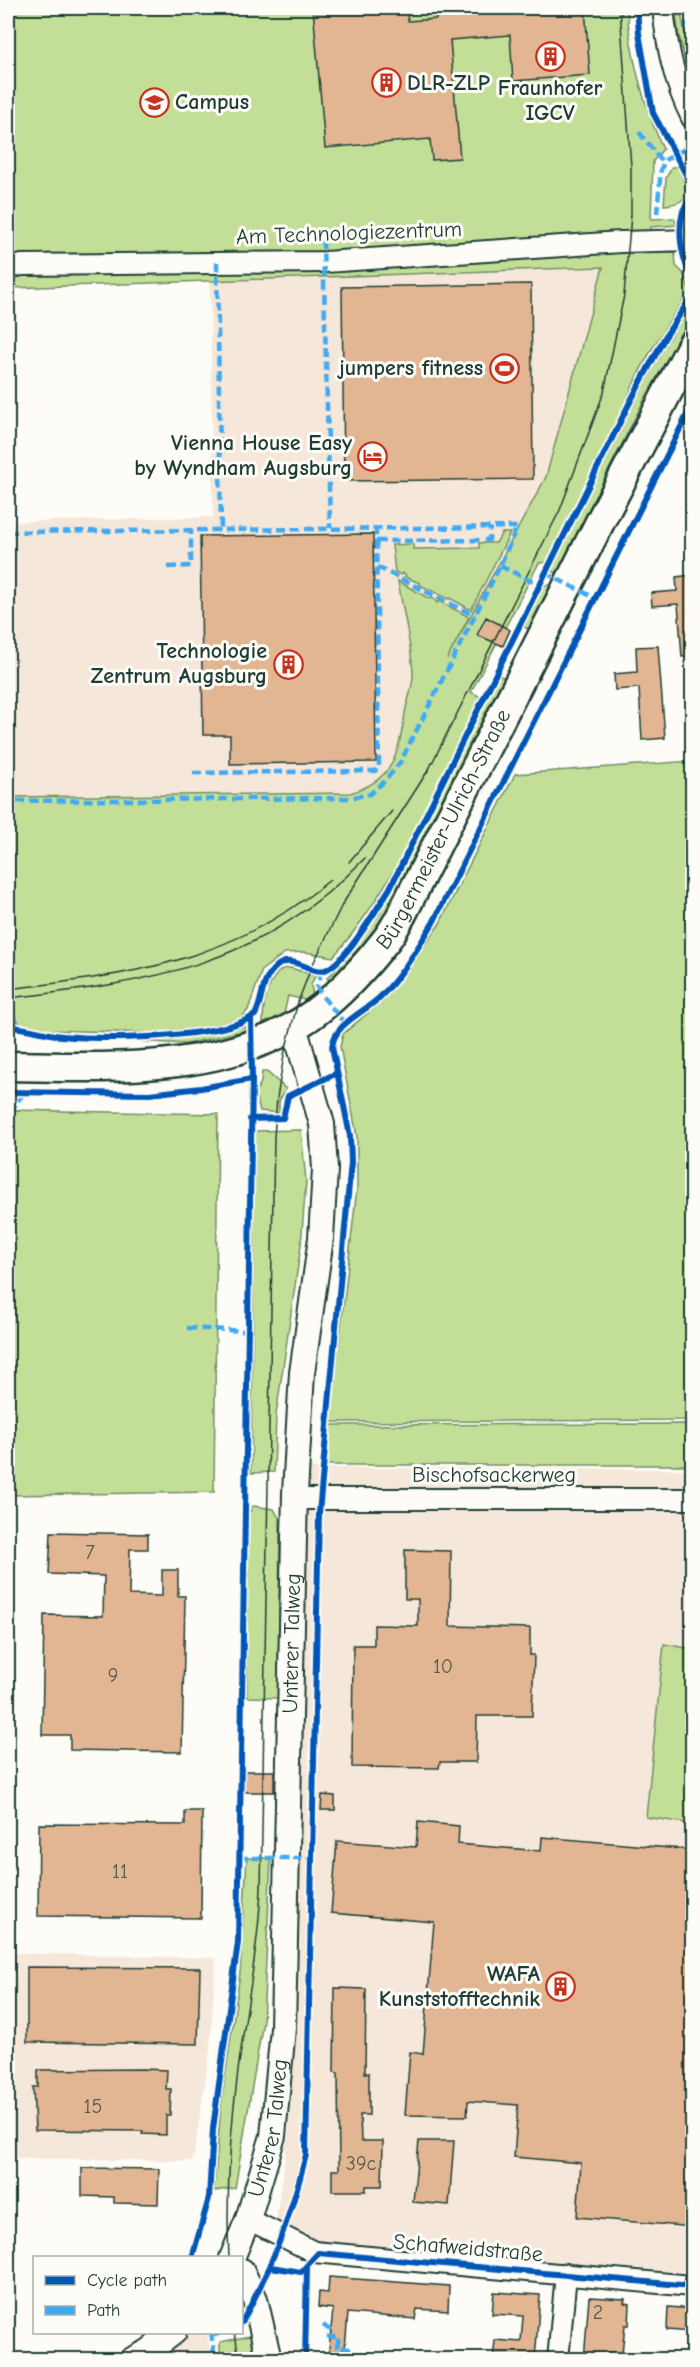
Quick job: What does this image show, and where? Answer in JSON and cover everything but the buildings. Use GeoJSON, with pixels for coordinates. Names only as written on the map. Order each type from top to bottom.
{"type":"FeatureCollection","features":[{"type":"Feature","properties":{"kind":"main road","name":"Bürgermeister-Ulrich-Straße"},"geometry":{"type":"LineString","coordinates":[[8,1066],[147,1065],[179,1062],[252,1045],[294,1026],[328,1003],[387,939],[693,345]]}},
{"type":"Feature","properties":{"kind":"street"},"geometry":{"type":"LineString","coordinates":[[663,8],[672,70],[683,101],[693,118]]}},
{"type":"Feature","properties":{"kind":"street","name":"Am Technologiezentrum"},"geometry":{"type":"LineString","coordinates":[[8,268],[22,265],[325,262],[621,242],[693,240]]}},
{"type":"Feature","properties":{"kind":"street","name":"Unterer Talweg"},"geometry":{"type":"LineString","coordinates":[[236,2256],[273,2136],[283,2028],[295,1498],[302,1373],[321,1238],[325,1169],[319,1114],[294,1026]]}},
{"type":"Feature","properties":{"kind":"street","name":"Bischofsackerweg"},"geometry":{"type":"LineString","coordinates":[[295,1498],[693,1499]]}},
{"type":"Feature","properties":{"kind":"street","name":"Schafweidstraße"},"geometry":{"type":"LineString","coordinates":[[248,2219],[314,2253],[693,2286]]}},
{"type":"Feature","properties":{"kind":"street"},"geometry":{"type":"LineString","coordinates":[[558,2360],[566,2274]]}},
{"type":"Feature","properties":{"kind":"street"},"geometry":{"type":"LineString","coordinates":[[243,2276],[255,2299],[269,2360]]}},
{"type":"Feature","properties":{"kind":"street"},"geometry":{"type":"LineString","coordinates":[[132,2360],[148,2352],[171,2334]]}},
{"type":"Feature","properties":{"kind":"shaded area"},"geometry":{"type":"Polygon","coordinates":[[[603,266],[546,477],[391,765],[376,782],[368,788],[350,793],[8,797],[8,522],[213,517],[210,281],[603,266]]]}},
{"type":"Feature","properties":{"kind":"shaded area"},"geometry":{"type":"Polygon","coordinates":[[[308,1468],[692,1469],[692,2273],[315,2244],[276,2219],[289,2129],[308,1468]]]}},
{"type":"Feature","properties":{"kind":"shaded area"},"geometry":{"type":"Polygon","coordinates":[[[8,1953],[216,1958],[210,2050],[193,2161],[8,2158],[8,1953]]]}},
{"type":"Feature","properties":{"kind":"shaded area"},"geometry":{"type":"Polygon","coordinates":[[[186,2334],[207,2334],[211,2359],[147,2360],[186,2334]]]}},
{"type":"Feature","properties":{"kind":"green space"},"geometry":{"type":"Polygon","coordinates":[[[8,8],[627,8],[631,44],[639,80],[663,149],[653,161],[651,219],[674,218],[677,225],[651,227],[650,251],[675,252],[676,266],[683,273],[690,291],[637,376],[549,562],[539,563],[471,692],[481,697],[415,832],[377,898],[333,957],[305,952],[285,953],[262,970],[248,1010],[240,1019],[203,1028],[155,1033],[8,1029],[8,797],[350,793],[377,780],[393,761],[397,750],[413,681],[411,649],[398,581],[434,599],[437,603],[439,601],[469,617],[447,659],[546,477],[603,267],[11,288],[8,419],[8,8]]]}},
{"type":"Feature","properties":{"kind":"green space"},"geometry":{"type":"Polygon","coordinates":[[[675,8],[680,8],[692,71],[692,86],[679,36],[675,8]]]}},
{"type":"Feature","properties":{"kind":"green space"},"geometry":{"type":"Polygon","coordinates":[[[672,167],[677,167],[687,193],[681,201],[664,205],[666,178],[672,167]]]}},
{"type":"Feature","properties":{"kind":"green space"},"geometry":{"type":"Polygon","coordinates":[[[692,303],[692,315],[644,400],[557,573],[551,571],[637,398],[692,303]]]}},
{"type":"Feature","properties":{"kind":"green space"},"geometry":{"type":"Polygon","coordinates":[[[502,533],[510,533],[471,610],[405,577],[406,575],[402,573],[401,575],[395,572],[392,545],[413,544],[413,549],[479,548],[479,543],[496,543],[502,533]]]}},
{"type":"Feature","properties":{"kind":"green space"},"geometry":{"type":"Polygon","coordinates":[[[549,585],[549,590],[531,630],[524,627],[543,586],[549,585]]]}},
{"type":"Feature","properties":{"kind":"green space"},"geometry":{"type":"Polygon","coordinates":[[[499,675],[505,678],[483,729],[399,891],[394,894],[384,915],[366,942],[330,982],[327,978],[346,959],[380,913],[499,675]]]}},
{"type":"Feature","properties":{"kind":"green space"},"geometry":{"type":"Polygon","coordinates":[[[692,761],[692,1420],[330,1422],[357,1188],[357,1136],[340,1047],[343,1034],[383,1000],[412,964],[440,923],[515,774],[692,761]]]}},
{"type":"Feature","properties":{"kind":"green space"},"geometry":{"type":"Polygon","coordinates":[[[291,968],[315,976],[311,985],[313,995],[305,1000],[288,996],[284,1014],[263,1024],[265,1001],[272,980],[282,969],[291,968]]]}},
{"type":"Feature","properties":{"kind":"green space"},"geometry":{"type":"Polygon","coordinates":[[[246,1027],[247,1030],[186,1044],[134,1041],[192,1036],[246,1027]]]}},
{"type":"Feature","properties":{"kind":"green space"},"geometry":{"type":"Polygon","coordinates":[[[262,1072],[267,1072],[286,1089],[279,1101],[279,1113],[260,1111],[255,1094],[261,1082],[262,1072]]]}},
{"type":"Feature","properties":{"kind":"green space"},"geometry":{"type":"Polygon","coordinates":[[[8,1110],[218,1114],[214,1492],[8,1495],[8,1110]]]}},
{"type":"Feature","properties":{"kind":"green space"},"geometry":{"type":"Polygon","coordinates":[[[301,1130],[306,1181],[301,1245],[276,1415],[274,1472],[251,1473],[255,1131],[301,1130]]]}},
{"type":"Feature","properties":{"kind":"green space"},"geometry":{"type":"Polygon","coordinates":[[[692,1424],[692,1465],[327,1465],[330,1425],[692,1424]]]}},
{"type":"Feature","properties":{"kind":"green space"},"geometry":{"type":"Polygon","coordinates":[[[253,1506],[274,1509],[280,1520],[278,1698],[247,1697],[248,1515],[253,1506]]]}},
{"type":"Feature","properties":{"kind":"green space"},"geometry":{"type":"Polygon","coordinates":[[[664,1644],[692,1649],[692,1824],[646,1817],[664,1644]]]}},
{"type":"Feature","properties":{"kind":"green space"},"geometry":{"type":"Polygon","coordinates":[[[247,1858],[271,1858],[263,2021],[235,2188],[214,2191],[221,2106],[240,1973],[247,1858]]]}},
{"type":"Feature","properties":{"kind":"green space"},"geometry":{"type":"Polygon","coordinates":[[[250,2336],[254,2359],[220,2359],[220,2342],[250,2336]]]}},
{"type":"Feature","properties":{"kind":"tram line"},"geometry":{"type":"LineString","coordinates":[[229,2256],[228,2187],[233,2118],[255,1957],[261,1889],[274,1137],[284,1055],[298,1002],[311,968],[342,905],[429,769],[560,510],[604,392],[624,295],[631,215],[631,167],[620,8]]}},
{"type":"Feature","properties":{"kind":"tram line"},"geometry":{"type":"LineString","coordinates":[[349,862],[392,811]]}},
{"type":"Feature","properties":{"kind":"tram line"},"geometry":{"type":"LineString","coordinates":[[8,998],[109,985],[156,976],[201,963],[244,946],[286,923],[326,894],[365,858]]}},
{"type":"Feature","properties":{"kind":"tram line"},"geometry":{"type":"LineString","coordinates":[[8,989],[96,978],[137,970],[217,947],[255,930],[293,908],[330,880]]}},
{"type":"Feature","properties":{"kind":"tram line"},"geometry":{"type":"LineString","coordinates":[[235,2334],[239,2360]]}},
{"type":"Feature","properties":{"kind":"marked path"},"geometry":{"type":"LineString","coordinates":[[684,8],[692,51]]}},
{"type":"Feature","properties":{"kind":"marked path"},"geometry":{"type":"LineString","coordinates":[[639,132],[663,163]]}},
{"type":"Feature","properties":{"kind":"marked path"},"geometry":{"type":"LineString","coordinates":[[657,213],[661,169],[665,160],[692,145]]}},
{"type":"Feature","properties":{"kind":"marked path"},"geometry":{"type":"LineString","coordinates":[[323,240],[330,528]]}},
{"type":"Feature","properties":{"kind":"marked path"},"geometry":{"type":"LineString","coordinates":[[217,262],[221,530]]}},
{"type":"Feature","properties":{"kind":"marked path"},"geometry":{"type":"LineString","coordinates":[[376,541],[489,540],[490,527]]}},
{"type":"Feature","properties":{"kind":"marked path"},"geometry":{"type":"LineString","coordinates":[[8,532],[517,527],[500,566],[401,761],[386,780],[370,794],[350,798],[12,801],[8,804]]}},
{"type":"Feature","properties":{"kind":"marked path"},"geometry":{"type":"LineString","coordinates":[[193,773],[375,771],[379,767],[376,528]]}},
{"type":"Feature","properties":{"kind":"marked path"},"geometry":{"type":"LineString","coordinates":[[168,567],[191,566],[191,530]]}},
{"type":"Feature","properties":{"kind":"marked path"},"geometry":{"type":"LineString","coordinates":[[500,566],[540,585]]}},
{"type":"Feature","properties":{"kind":"marked path"},"geometry":{"type":"LineString","coordinates":[[377,567],[475,616]]}},
{"type":"Feature","properties":{"kind":"marked path"},"geometry":{"type":"LineString","coordinates":[[545,573],[599,600]]}},
{"type":"Feature","properties":{"kind":"marked path"},"geometry":{"type":"LineString","coordinates":[[318,972],[320,978],[317,987],[346,1025]]}},
{"type":"Feature","properties":{"kind":"marked path"},"geometry":{"type":"LineString","coordinates":[[8,978],[12,1016],[21,1027]]}},
{"type":"Feature","properties":{"kind":"marked path"},"geometry":{"type":"LineString","coordinates":[[8,1139],[13,1109],[25,1093]]}},
{"type":"Feature","properties":{"kind":"marked path"},"geometry":{"type":"LineString","coordinates":[[187,1328],[247,1331]]}},
{"type":"Feature","properties":{"kind":"marked path"},"geometry":{"type":"LineString","coordinates":[[239,1858],[312,1858]]}},
{"type":"Feature","properties":{"kind":"marked path"},"geometry":{"type":"LineString","coordinates":[[323,2325],[330,2330],[329,2337],[339,2337],[337,2347],[349,2349],[349,2360]]}},
{"type":"Feature","properties":{"kind":"marked path"},"geometry":{"type":"LineString","coordinates":[[211,2334],[215,2360]]}},
{"type":"Feature","properties":{"kind":"marked path"},"geometry":{"type":"LineString","coordinates":[[211,2336],[218,2334]]}},
{"type":"Feature","properties":{"kind":"cycle path"},"geometry":{"type":"LineString","coordinates":[[637,8],[653,113],[691,184],[692,191]]}},
{"type":"Feature","properties":{"kind":"cycle path"},"geometry":{"type":"LineString","coordinates":[[692,194],[683,211],[680,228],[683,254],[692,278]]}},
{"type":"Feature","properties":{"kind":"cycle path"},"geometry":{"type":"LineString","coordinates":[[8,1027],[62,1036],[106,1038],[162,1036],[217,1029],[239,1023],[255,1015],[265,983],[277,966],[289,962],[320,971],[333,965],[342,957],[390,888],[629,404],[665,337],[692,296]]}},
{"type":"Feature","properties":{"kind":"cycle path"},"geometry":{"type":"LineString","coordinates":[[243,2320],[280,2241],[306,2155],[319,1513],[351,1162],[350,1136],[332,1047],[334,1039],[344,1025],[379,998],[394,981],[433,923],[692,405]]}},
{"type":"Feature","properties":{"kind":"cycle path"},"geometry":{"type":"LineString","coordinates":[[193,2256],[209,2198],[213,2129],[238,1942],[252,1079],[251,1018]]}},
{"type":"Feature","properties":{"kind":"cycle path"},"geometry":{"type":"LineString","coordinates":[[250,1119],[283,1118],[288,1096],[337,1073]]}},
{"type":"Feature","properties":{"kind":"cycle path"},"geometry":{"type":"LineString","coordinates":[[8,1092],[149,1094],[252,1079]]}},
{"type":"Feature","properties":{"kind":"cycle path"},"geometry":{"type":"LineString","coordinates":[[271,2267],[301,2272],[318,2253],[692,2286]]}},
{"type":"Feature","properties":{"kind":"cycle path"},"geometry":{"type":"LineString","coordinates":[[305,2360],[307,2268]]}},
{"type":"Feature","properties":{"kind":"place","name":"Fraunhofer IGCV"},"geometry":{"type":"Point","coordinates":[550,56]}},
{"type":"Feature","properties":{"kind":"place","name":"DLR-ZLP"},"geometry":{"type":"Point","coordinates":[386,83]}},
{"type":"Feature","properties":{"kind":"place","name":"Campus"},"geometry":{"type":"Point","coordinates":[154,102]}},
{"type":"Feature","properties":{"kind":"place","name":"jumpers fitness"},"geometry":{"type":"Point","coordinates":[504,368]}},
{"type":"Feature","properties":{"kind":"place","name":"Vienna House Easy by Wyndham Augsburg"},"geometry":{"type":"Point","coordinates":[373,456]}},
{"type":"Feature","properties":{"kind":"place","name":"Technologie Zentrum Augsburg"},"geometry":{"type":"Point","coordinates":[288,664]}},
{"type":"Feature","properties":{"kind":"place","name":"WAFA Kunststofftechnik"},"geometry":{"type":"Point","coordinates":[561,1987]}}]}
